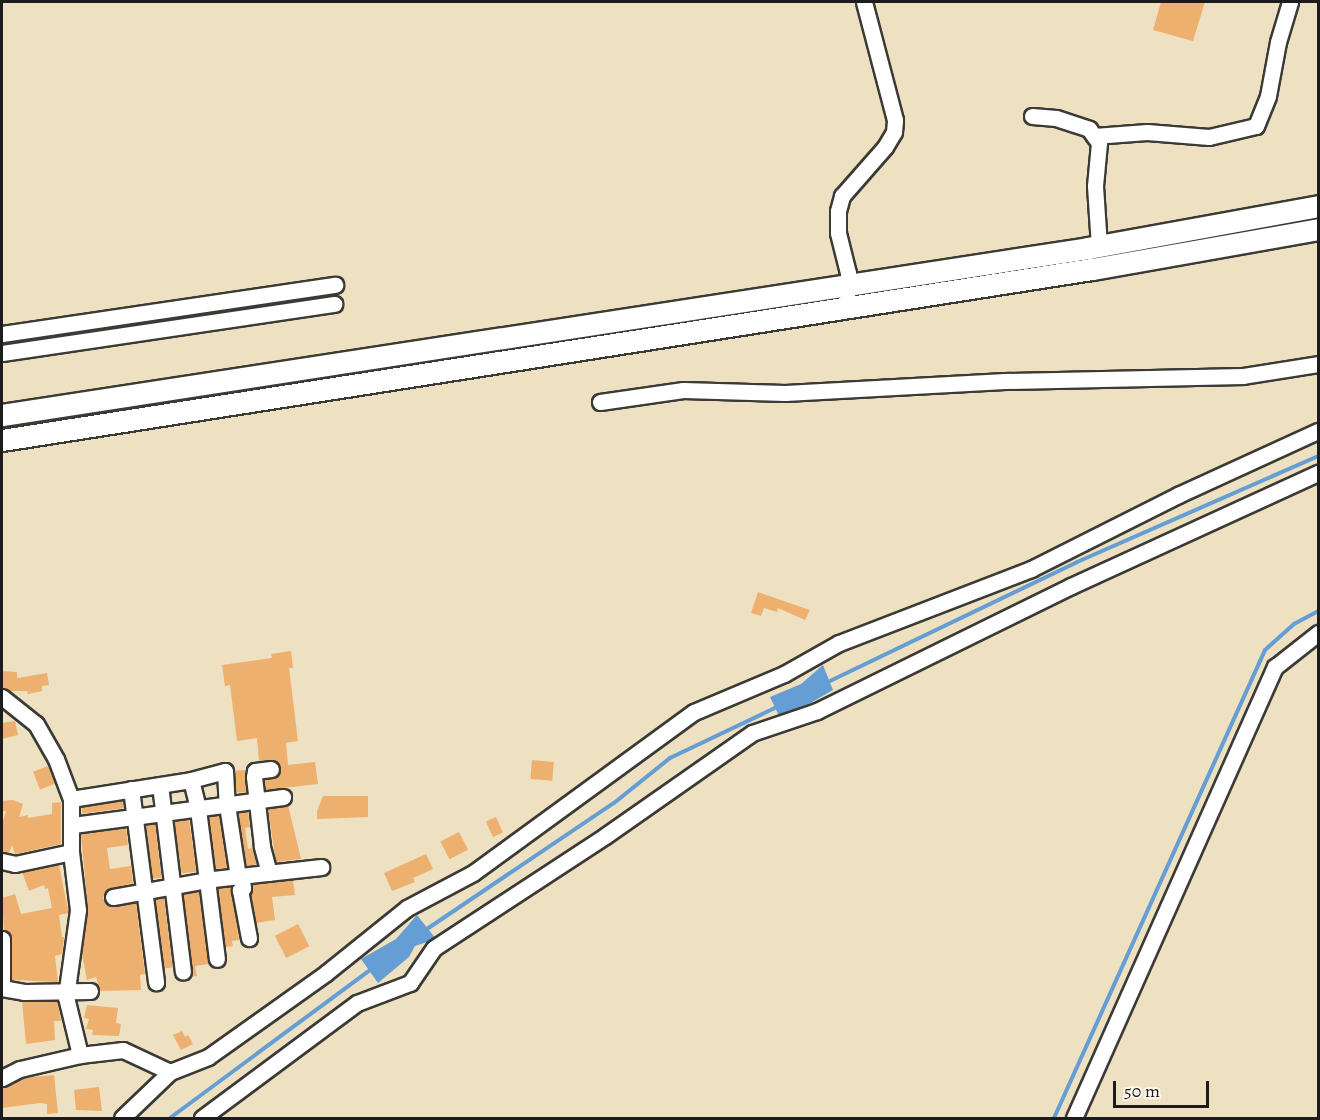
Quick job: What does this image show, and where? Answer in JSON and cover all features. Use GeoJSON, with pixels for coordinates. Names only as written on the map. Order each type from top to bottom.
{"type":"FeatureCollection","features":[{"type":"Feature","properties":{"kind":"highway"},"geometry":{"type":"LineString","coordinates":[[2,415],[1099,246],[1318,206]]}},
{"type":"Feature","properties":{"kind":"highway"},"geometry":{"type":"LineString","coordinates":[[2,440],[1092,269],[1318,229]]}},
{"type":"Feature","properties":{"kind":"street"},"geometry":{"type":"LineString","coordinates":[[846,308],[847,285],[844,252],[838,233],[838,211],[842,196],[885,147],[894,132],[895,120],[864,2]]}},
{"type":"Feature","properties":{"kind":"street"},"geometry":{"type":"LineString","coordinates":[[1094,136],[1148,132],[1209,137],[1256,126],[1268,96],[1278,42],[1290,2]]}},
{"type":"Feature","properties":{"kind":"street"},"geometry":{"type":"LineString","coordinates":[[1032,116],[1056,118],[1089,129],[1099,144],[1095,186],[1099,246]]}},
{"type":"Feature","properties":{"kind":"street"},"geometry":{"type":"LineString","coordinates":[[2,334],[335,285]]}},
{"type":"Feature","properties":{"kind":"street"},"geometry":{"type":"LineString","coordinates":[[2,353],[334,304]]}},
{"type":"Feature","properties":{"kind":"street"},"geometry":{"type":"LineString","coordinates":[[600,402],[683,390],[785,393],[1005,381],[1243,376],[1318,364]]}},
{"type":"Feature","properties":{"kind":"street"},"geometry":{"type":"LineString","coordinates":[[122,1119],[170,1071],[208,1056],[326,973],[407,908],[473,873],[694,712],[784,674],[838,644],[1030,569],[1178,495],[1318,431]]}},
{"type":"Feature","properties":{"kind":"street"},"geometry":{"type":"LineString","coordinates":[[202,1119],[357,1003],[410,983],[434,948],[605,836],[752,733],[817,711],[1071,586],[1318,473]]}},
{"type":"Feature","properties":{"kind":"street"},"geometry":{"type":"LineString","coordinates":[[1074,1119],[1275,667],[1318,633]]}},
{"type":"Feature","properties":{"kind":"street"},"geometry":{"type":"LineString","coordinates":[[2,697],[36,724],[56,759],[71,799],[73,825],[71,852],[78,910],[67,992],[80,1054]]}},
{"type":"Feature","properties":{"kind":"street"},"geometry":{"type":"LineString","coordinates":[[269,873],[262,846],[254,773],[271,769]]}},
{"type":"Feature","properties":{"kind":"street"},"geometry":{"type":"LineString","coordinates":[[71,799],[191,780],[225,771],[227,805],[238,877],[242,879],[243,888],[240,890],[249,938]]}},
{"type":"Feature","properties":{"kind":"street"},"geometry":{"type":"LineString","coordinates":[[191,780],[198,809],[205,881],[217,959]]}},
{"type":"Feature","properties":{"kind":"street"},"geometry":{"type":"LineString","coordinates":[[160,785],[183,972]]}},
{"type":"Feature","properties":{"kind":"street"},"geometry":{"type":"LineString","coordinates":[[131,789],[156,982]]}},
{"type":"Feature","properties":{"kind":"street"},"geometry":{"type":"LineString","coordinates":[[73,825],[283,797]]}},
{"type":"Feature","properties":{"kind":"street"},"geometry":{"type":"LineString","coordinates":[[2,861],[15,864],[71,852]]}},
{"type":"Feature","properties":{"kind":"street"},"geometry":{"type":"LineString","coordinates":[[113,897],[205,881],[321,867]]}},
{"type":"Feature","properties":{"kind":"street"},"geometry":{"type":"LineString","coordinates":[[2,939],[2,988],[24,992],[90,991]]}},
{"type":"Feature","properties":{"kind":"street"},"geometry":{"type":"LineString","coordinates":[[2,1078],[20,1069],[80,1054],[123,1050],[170,1071]]}},
{"type":"Feature","properties":{"kind":"water"},"geometry":{"type":"Polygon","coordinates":[[[823,665],[833,690],[781,720],[770,697],[801,684],[823,665]]]}},
{"type":"Feature","properties":{"kind":"water"},"geometry":{"type":"Polygon","coordinates":[[[417,915],[436,939],[415,946],[409,957],[378,983],[361,959],[396,939],[417,915]]]}},
{"type":"Feature","properties":{"kind":"building"},"geometry":{"type":"Polygon","coordinates":[[[1161,2],[1205,2],[1193,41],[1153,30],[1161,2]]]}},
{"type":"Feature","properties":{"kind":"building"},"geometry":{"type":"Polygon","coordinates":[[[758,592],[810,610],[805,620],[778,608],[777,612],[764,608],[761,616],[751,613],[758,592]]]}},
{"type":"Feature","properties":{"kind":"building"},"geometry":{"type":"Polygon","coordinates":[[[291,651],[293,668],[289,668],[298,741],[286,743],[288,765],[315,762],[318,784],[265,790],[264,780],[277,776],[281,767],[274,760],[259,761],[257,738],[237,741],[230,685],[225,686],[222,665],[272,658],[271,654],[291,651]]]}},
{"type":"Feature","properties":{"kind":"building"},"geometry":{"type":"Polygon","coordinates":[[[2,671],[17,672],[17,678],[47,673],[49,685],[42,686],[42,691],[28,694],[27,691],[10,691],[2,687],[2,671]]]}},
{"type":"Feature","properties":{"kind":"building"},"geometry":{"type":"Polygon","coordinates":[[[15,721],[18,735],[2,739],[2,723],[15,721]]]}},
{"type":"Feature","properties":{"kind":"building"},"geometry":{"type":"Polygon","coordinates":[[[532,760],[554,762],[552,781],[530,779],[532,760]]]}},
{"type":"Feature","properties":{"kind":"building"},"geometry":{"type":"Polygon","coordinates":[[[48,766],[55,784],[40,789],[33,772],[48,766]]]}},
{"type":"Feature","properties":{"kind":"building"},"geometry":{"type":"Polygon","coordinates":[[[245,770],[246,792],[236,792],[235,771],[245,770]]]}},
{"type":"Feature","properties":{"kind":"building"},"geometry":{"type":"Polygon","coordinates":[[[323,796],[368,796],[368,817],[317,819],[317,811],[323,796]]]}},
{"type":"Feature","properties":{"kind":"building"},"geometry":{"type":"Polygon","coordinates":[[[13,800],[23,804],[19,817],[28,815],[28,818],[52,814],[52,803],[61,802],[61,844],[15,854],[12,845],[9,853],[2,852],[2,824],[6,811],[2,811],[2,801],[13,800]]]}},
{"type":"Feature","properties":{"kind":"building"},"geometry":{"type":"Polygon","coordinates":[[[123,801],[124,808],[82,814],[81,807],[123,801]]]}},
{"type":"Feature","properties":{"kind":"building"},"geometry":{"type":"Polygon","coordinates":[[[288,805],[301,859],[276,862],[268,809],[288,805]]]}},
{"type":"Feature","properties":{"kind":"building"},"geometry":{"type":"Polygon","coordinates":[[[248,811],[250,827],[245,828],[248,849],[252,848],[257,864],[246,866],[238,813],[248,811]]]}},
{"type":"Feature","properties":{"kind":"building"},"geometry":{"type":"Polygon","coordinates":[[[219,815],[227,868],[215,869],[209,817],[219,815]]]}},
{"type":"Feature","properties":{"kind":"building"},"geometry":{"type":"Polygon","coordinates":[[[496,817],[503,833],[493,837],[486,821],[496,817]]]}},
{"type":"Feature","properties":{"kind":"building"},"geometry":{"type":"Polygon","coordinates":[[[189,819],[196,871],[182,874],[174,821],[189,819]]]}},
{"type":"Feature","properties":{"kind":"building"},"geometry":{"type":"Polygon","coordinates":[[[155,824],[162,878],[153,879],[146,825],[155,824]]]}},
{"type":"Feature","properties":{"kind":"building"},"geometry":{"type":"Polygon","coordinates":[[[126,828],[128,845],[107,848],[110,869],[131,866],[133,883],[107,889],[103,898],[110,906],[136,903],[145,974],[140,975],[141,990],[100,991],[96,977],[87,980],[82,954],[88,909],[81,834],[126,828]]]}},
{"type":"Feature","properties":{"kind":"building"},"geometry":{"type":"Polygon","coordinates":[[[459,832],[468,850],[449,859],[440,842],[459,832]]]}},
{"type":"Feature","properties":{"kind":"building"},"geometry":{"type":"Polygon","coordinates":[[[426,854],[433,869],[413,878],[415,882],[392,891],[384,873],[426,854]]]}},
{"type":"Feature","properties":{"kind":"building"},"geometry":{"type":"Polygon","coordinates":[[[59,865],[68,913],[59,915],[62,937],[64,937],[62,954],[55,956],[58,982],[12,980],[12,939],[10,934],[4,930],[2,898],[15,894],[21,914],[52,908],[48,888],[45,889],[44,885],[29,891],[22,872],[59,865]]]}},
{"type":"Feature","properties":{"kind":"building"},"geometry":{"type":"Polygon","coordinates":[[[293,880],[295,895],[272,897],[275,920],[256,923],[251,894],[252,884],[293,880]]]}},
{"type":"Feature","properties":{"kind":"building"},"geometry":{"type":"Polygon","coordinates":[[[231,887],[239,940],[232,941],[233,946],[225,947],[218,888],[231,887]]]}},
{"type":"Feature","properties":{"kind":"building"},"geometry":{"type":"Polygon","coordinates":[[[199,891],[209,964],[195,966],[197,976],[191,977],[183,894],[199,891]]]}},
{"type":"Feature","properties":{"kind":"building"},"geometry":{"type":"Polygon","coordinates":[[[164,898],[173,967],[164,969],[155,899],[164,898]]]}},
{"type":"Feature","properties":{"kind":"building"},"geometry":{"type":"Polygon","coordinates":[[[298,924],[309,946],[286,958],[275,936],[298,924]]]}},
{"type":"Feature","properties":{"kind":"building"},"geometry":{"type":"Polygon","coordinates":[[[22,1001],[57,1001],[61,1021],[54,1021],[55,1040],[26,1044],[22,1001]]]}},
{"type":"Feature","properties":{"kind":"building"},"geometry":{"type":"Polygon","coordinates":[[[87,1005],[118,1008],[116,1023],[121,1024],[119,1036],[92,1035],[93,1030],[86,1029],[89,1019],[84,1018],[87,1005]]]}},
{"type":"Feature","properties":{"kind":"building"},"geometry":{"type":"Polygon","coordinates":[[[182,1031],[185,1037],[188,1035],[193,1044],[181,1050],[173,1035],[182,1031]]]}},
{"type":"Feature","properties":{"kind":"building"},"geometry":{"type":"Polygon","coordinates":[[[54,1075],[58,1113],[47,1114],[47,1104],[40,1103],[2,1108],[2,1088],[23,1078],[54,1075]]]}},
{"type":"Feature","properties":{"kind":"building"},"geometry":{"type":"Polygon","coordinates":[[[99,1087],[102,1111],[76,1110],[74,1090],[99,1087]]]}},
{"type":"Feature","properties":{"kind":"waterway"},"geometry":{"type":"LineString","coordinates":[[830,681],[1077,562],[1318,456]]}},
{"type":"Feature","properties":{"kind":"waterway"},"geometry":{"type":"LineString","coordinates":[[1054,1118],[1265,650],[1294,624],[1318,611]]}},
{"type":"Feature","properties":{"kind":"waterway"},"geometry":{"type":"LineString","coordinates":[[427,929],[614,803],[670,758],[775,708]]}},
{"type":"Feature","properties":{"kind":"waterway"},"geometry":{"type":"LineString","coordinates":[[170,1118],[369,971]]}}]}
